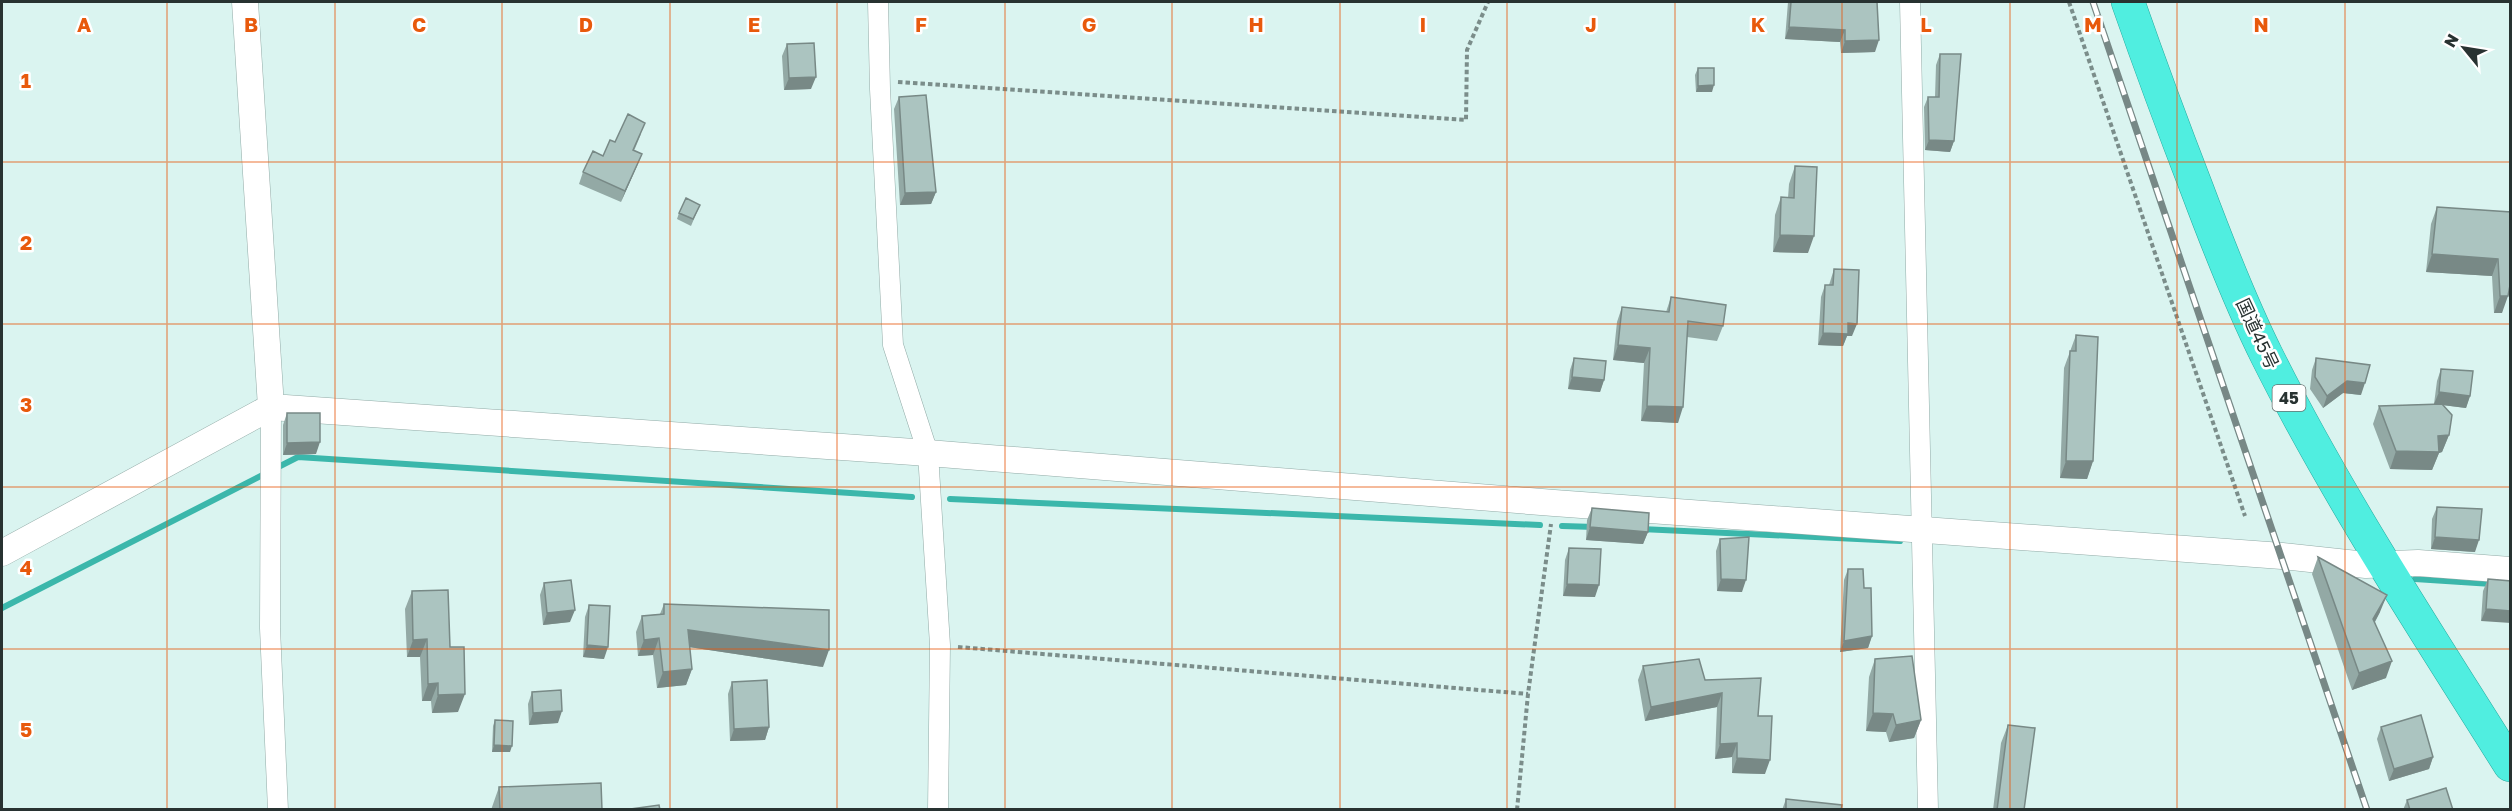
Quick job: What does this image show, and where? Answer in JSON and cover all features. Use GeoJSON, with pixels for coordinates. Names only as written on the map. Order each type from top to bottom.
{"type":"FeatureCollection","features":[{"type":"Feature","properties":{"kind":"highway","name":"国道45号"},"geometry":{"type":"LineString","coordinates":[[2128,2],[2229,274],[2266,354],[2309,438],[2383,564],[2511,765]]}},
{"type":"Feature","properties":{"kind":"street"},"geometry":{"type":"LineString","coordinates":[[245,2],[271,407],[270,628],[278,810]]}},
{"type":"Feature","properties":{"kind":"street"},"geometry":{"type":"LineString","coordinates":[[878,2],[879,81],[892,345],[928,453],[940,645],[938,810]]}},
{"type":"Feature","properties":{"kind":"street"},"geometry":{"type":"LineString","coordinates":[[1910,2],[1928,810]]}},
{"type":"Feature","properties":{"kind":"street"},"geometry":{"type":"LineString","coordinates":[[2,553],[271,407],[928,453],[1554,503],[2383,564],[2418,563],[2511,570]]}},
{"type":"Feature","properties":{"kind":"path"},"geometry":{"type":"LineString","coordinates":[[879,81],[1466,120],[1467,50],[1488,2]]}},
{"type":"Feature","properties":{"kind":"path"},"geometry":{"type":"LineString","coordinates":[[2069,2],[2245,516]]}},
{"type":"Feature","properties":{"kind":"path"},"geometry":{"type":"LineString","coordinates":[[1517,810],[1528,694],[1554,503]]}},
{"type":"Feature","properties":{"kind":"path"},"geometry":{"type":"LineString","coordinates":[[940,645],[1528,694]]}},
{"type":"Feature","properties":{"kind":"building"},"geometry":{"type":"Polygon","coordinates":[[[1791,2],[1877,2],[1879,40],[1845,41],[1845,30],[1789,27],[1791,2]]]}},
{"type":"Feature","properties":{"kind":"building"},"geometry":{"type":"Polygon","coordinates":[[[814,43],[816,77],[789,78],[787,44],[814,43]]]}},
{"type":"Feature","properties":{"kind":"building"},"geometry":{"type":"Polygon","coordinates":[[[1940,54],[1961,54],[1954,141],[1929,140],[1928,97],[1939,97],[1940,54]]]}},
{"type":"Feature","properties":{"kind":"building"},"geometry":{"type":"Polygon","coordinates":[[[1698,68],[1714,68],[1714,85],[1698,86],[1698,68]]]}},
{"type":"Feature","properties":{"kind":"building"},"geometry":{"type":"Polygon","coordinates":[[[926,95],[936,192],[905,193],[899,97],[926,95]]]}},
{"type":"Feature","properties":{"kind":"building"},"geometry":{"type":"Polygon","coordinates":[[[628,114],[645,123],[633,150],[642,154],[625,191],[583,172],[593,151],[603,156],[610,140],[615,142],[628,114]]]}},
{"type":"Feature","properties":{"kind":"building"},"geometry":{"type":"Polygon","coordinates":[[[1795,166],[1817,167],[1814,236],[1780,235],[1781,197],[1794,198],[1795,166]]]}},
{"type":"Feature","properties":{"kind":"building"},"geometry":{"type":"Polygon","coordinates":[[[686,198],[700,205],[693,219],[679,213],[686,198]]]}},
{"type":"Feature","properties":{"kind":"building"},"geometry":{"type":"Polygon","coordinates":[[[2437,207],[2511,212],[2511,280],[2508,296],[2500,296],[2498,259],[2432,254],[2437,207]]]}},
{"type":"Feature","properties":{"kind":"building"},"geometry":{"type":"Polygon","coordinates":[[[1834,269],[1859,270],[1857,324],[1848,323],[1848,334],[1823,333],[1825,285],[1833,285],[1834,269]]]}},
{"type":"Feature","properties":{"kind":"building"},"geometry":{"type":"Polygon","coordinates":[[[1671,297],[1726,305],[1723,326],[1688,321],[1683,407],[1647,406],[1650,348],[1618,345],[1622,307],[1669,312],[1671,297]]]}},
{"type":"Feature","properties":{"kind":"building"},"geometry":{"type":"Polygon","coordinates":[[[2076,335],[2098,337],[2093,461],[2066,461],[2070,351],[2076,351],[2076,335]]]}},
{"type":"Feature","properties":{"kind":"building"},"geometry":{"type":"Polygon","coordinates":[[[1574,358],[1606,361],[1604,380],[1572,377],[1574,358]]]}},
{"type":"Feature","properties":{"kind":"building"},"geometry":{"type":"Polygon","coordinates":[[[2316,358],[2370,365],[2365,383],[2347,381],[2327,396],[2315,377],[2316,358]]]}},
{"type":"Feature","properties":{"kind":"building"},"geometry":{"type":"Polygon","coordinates":[[[2441,369],[2473,371],[2470,396],[2439,392],[2441,369]]]}},
{"type":"Feature","properties":{"kind":"building"},"geometry":{"type":"Polygon","coordinates":[[[2442,404],[2452,415],[2449,435],[2438,436],[2439,452],[2396,451],[2379,406],[2442,404]]]}},
{"type":"Feature","properties":{"kind":"building"},"geometry":{"type":"Polygon","coordinates":[[[287,413],[320,413],[320,442],[287,443],[287,413]]]}},
{"type":"Feature","properties":{"kind":"building"},"geometry":{"type":"Polygon","coordinates":[[[2437,507],[2482,509],[2479,540],[2435,537],[2437,507]]]}},
{"type":"Feature","properties":{"kind":"building"},"geometry":{"type":"Polygon","coordinates":[[[1592,508],[1649,513],[1648,532],[1590,527],[1592,508]]]}},
{"type":"Feature","properties":{"kind":"building"},"geometry":{"type":"Polygon","coordinates":[[[1749,537],[1746,580],[1721,579],[1720,539],[1749,537]]]}},
{"type":"Feature","properties":{"kind":"building"},"geometry":{"type":"Polygon","coordinates":[[[1569,548],[1601,549],[1599,585],[1567,584],[1569,548]]]}},
{"type":"Feature","properties":{"kind":"building"},"geometry":{"type":"Polygon","coordinates":[[[2318,557],[2387,595],[2373,619],[2392,661],[2359,673],[2318,557]]]}},
{"type":"Feature","properties":{"kind":"building"},"geometry":{"type":"Polygon","coordinates":[[[1848,569],[1863,569],[1864,588],[1871,588],[1872,636],[1844,641],[1848,569]]]}},
{"type":"Feature","properties":{"kind":"building"},"geometry":{"type":"Polygon","coordinates":[[[2488,579],[2511,581],[2511,611],[2486,609],[2488,579]]]}},
{"type":"Feature","properties":{"kind":"building"},"geometry":{"type":"Polygon","coordinates":[[[571,580],[575,610],[547,613],[544,583],[571,580]]]}},
{"type":"Feature","properties":{"kind":"building"},"geometry":{"type":"Polygon","coordinates":[[[448,590],[450,647],[464,647],[465,694],[438,695],[438,683],[428,684],[427,639],[413,640],[412,591],[448,590]]]}},
{"type":"Feature","properties":{"kind":"building"},"geometry":{"type":"Polygon","coordinates":[[[664,604],[829,610],[829,650],[688,630],[692,669],[663,672],[659,638],[644,640],[642,616],[664,614],[664,604]]]}},
{"type":"Feature","properties":{"kind":"building"},"geometry":{"type":"Polygon","coordinates":[[[589,605],[610,606],[608,647],[587,645],[589,605]]]}},
{"type":"Feature","properties":{"kind":"building"},"geometry":{"type":"Polygon","coordinates":[[[1912,656],[1921,720],[1896,725],[1893,714],[1873,713],[1875,659],[1912,656]]]}},
{"type":"Feature","properties":{"kind":"building"},"geometry":{"type":"Polygon","coordinates":[[[1699,659],[1705,680],[1761,678],[1758,716],[1772,716],[1770,760],[1737,758],[1737,743],[1720,744],[1722,693],[1651,707],[1643,666],[1699,659]]]}},
{"type":"Feature","properties":{"kind":"building"},"geometry":{"type":"Polygon","coordinates":[[[767,680],[769,727],[734,729],[732,682],[767,680]]]}},
{"type":"Feature","properties":{"kind":"building"},"geometry":{"type":"Polygon","coordinates":[[[561,690],[562,711],[533,713],[532,692],[561,690]]]}},
{"type":"Feature","properties":{"kind":"building"},"geometry":{"type":"Polygon","coordinates":[[[2421,715],[2433,757],[2394,769],[2381,727],[2421,715]]]}},
{"type":"Feature","properties":{"kind":"building"},"geometry":{"type":"Polygon","coordinates":[[[495,720],[513,721],[512,746],[494,745],[495,720]]]}},
{"type":"Feature","properties":{"kind":"building"},"geometry":{"type":"Polygon","coordinates":[[[2008,725],[2035,728],[2024,810],[1997,810],[2008,725]]]}},
{"type":"Feature","properties":{"kind":"building"},"geometry":{"type":"Polygon","coordinates":[[[601,783],[602,810],[500,810],[499,787],[601,783]]]}},
{"type":"Feature","properties":{"kind":"building"},"geometry":{"type":"Polygon","coordinates":[[[2446,788],[2453,810],[2410,810],[2407,800],[2446,788]]]}},
{"type":"Feature","properties":{"kind":"building"},"geometry":{"type":"Polygon","coordinates":[[[1786,799],[1842,805],[1841,810],[1786,810],[1786,799]]]}},
{"type":"Feature","properties":{"kind":"building"},"geometry":{"type":"Polygon","coordinates":[[[659,805],[660,810],[631,810],[631,809],[659,805]]]}},
{"type":"Feature","properties":{"kind":"waterway"},"geometry":{"type":"LineString","coordinates":[[2,608],[298,457],[912,497]]}},
{"type":"Feature","properties":{"kind":"waterway"},"geometry":{"type":"LineString","coordinates":[[950,499],[1540,525]]}},
{"type":"Feature","properties":{"kind":"waterway"},"geometry":{"type":"LineString","coordinates":[[1562,526],[1595,527]]}},
{"type":"Feature","properties":{"kind":"waterway"},"geometry":{"type":"LineString","coordinates":[[1641,529],[1900,541]]}},
{"type":"Feature","properties":{"kind":"waterway"},"geometry":{"type":"LineString","coordinates":[[2415,579],[2492,584]]}},
{"type":"Feature","properties":{"kind":"railway"},"geometry":{"type":"LineString","coordinates":[[2093,2],[2367,810]]}}]}
